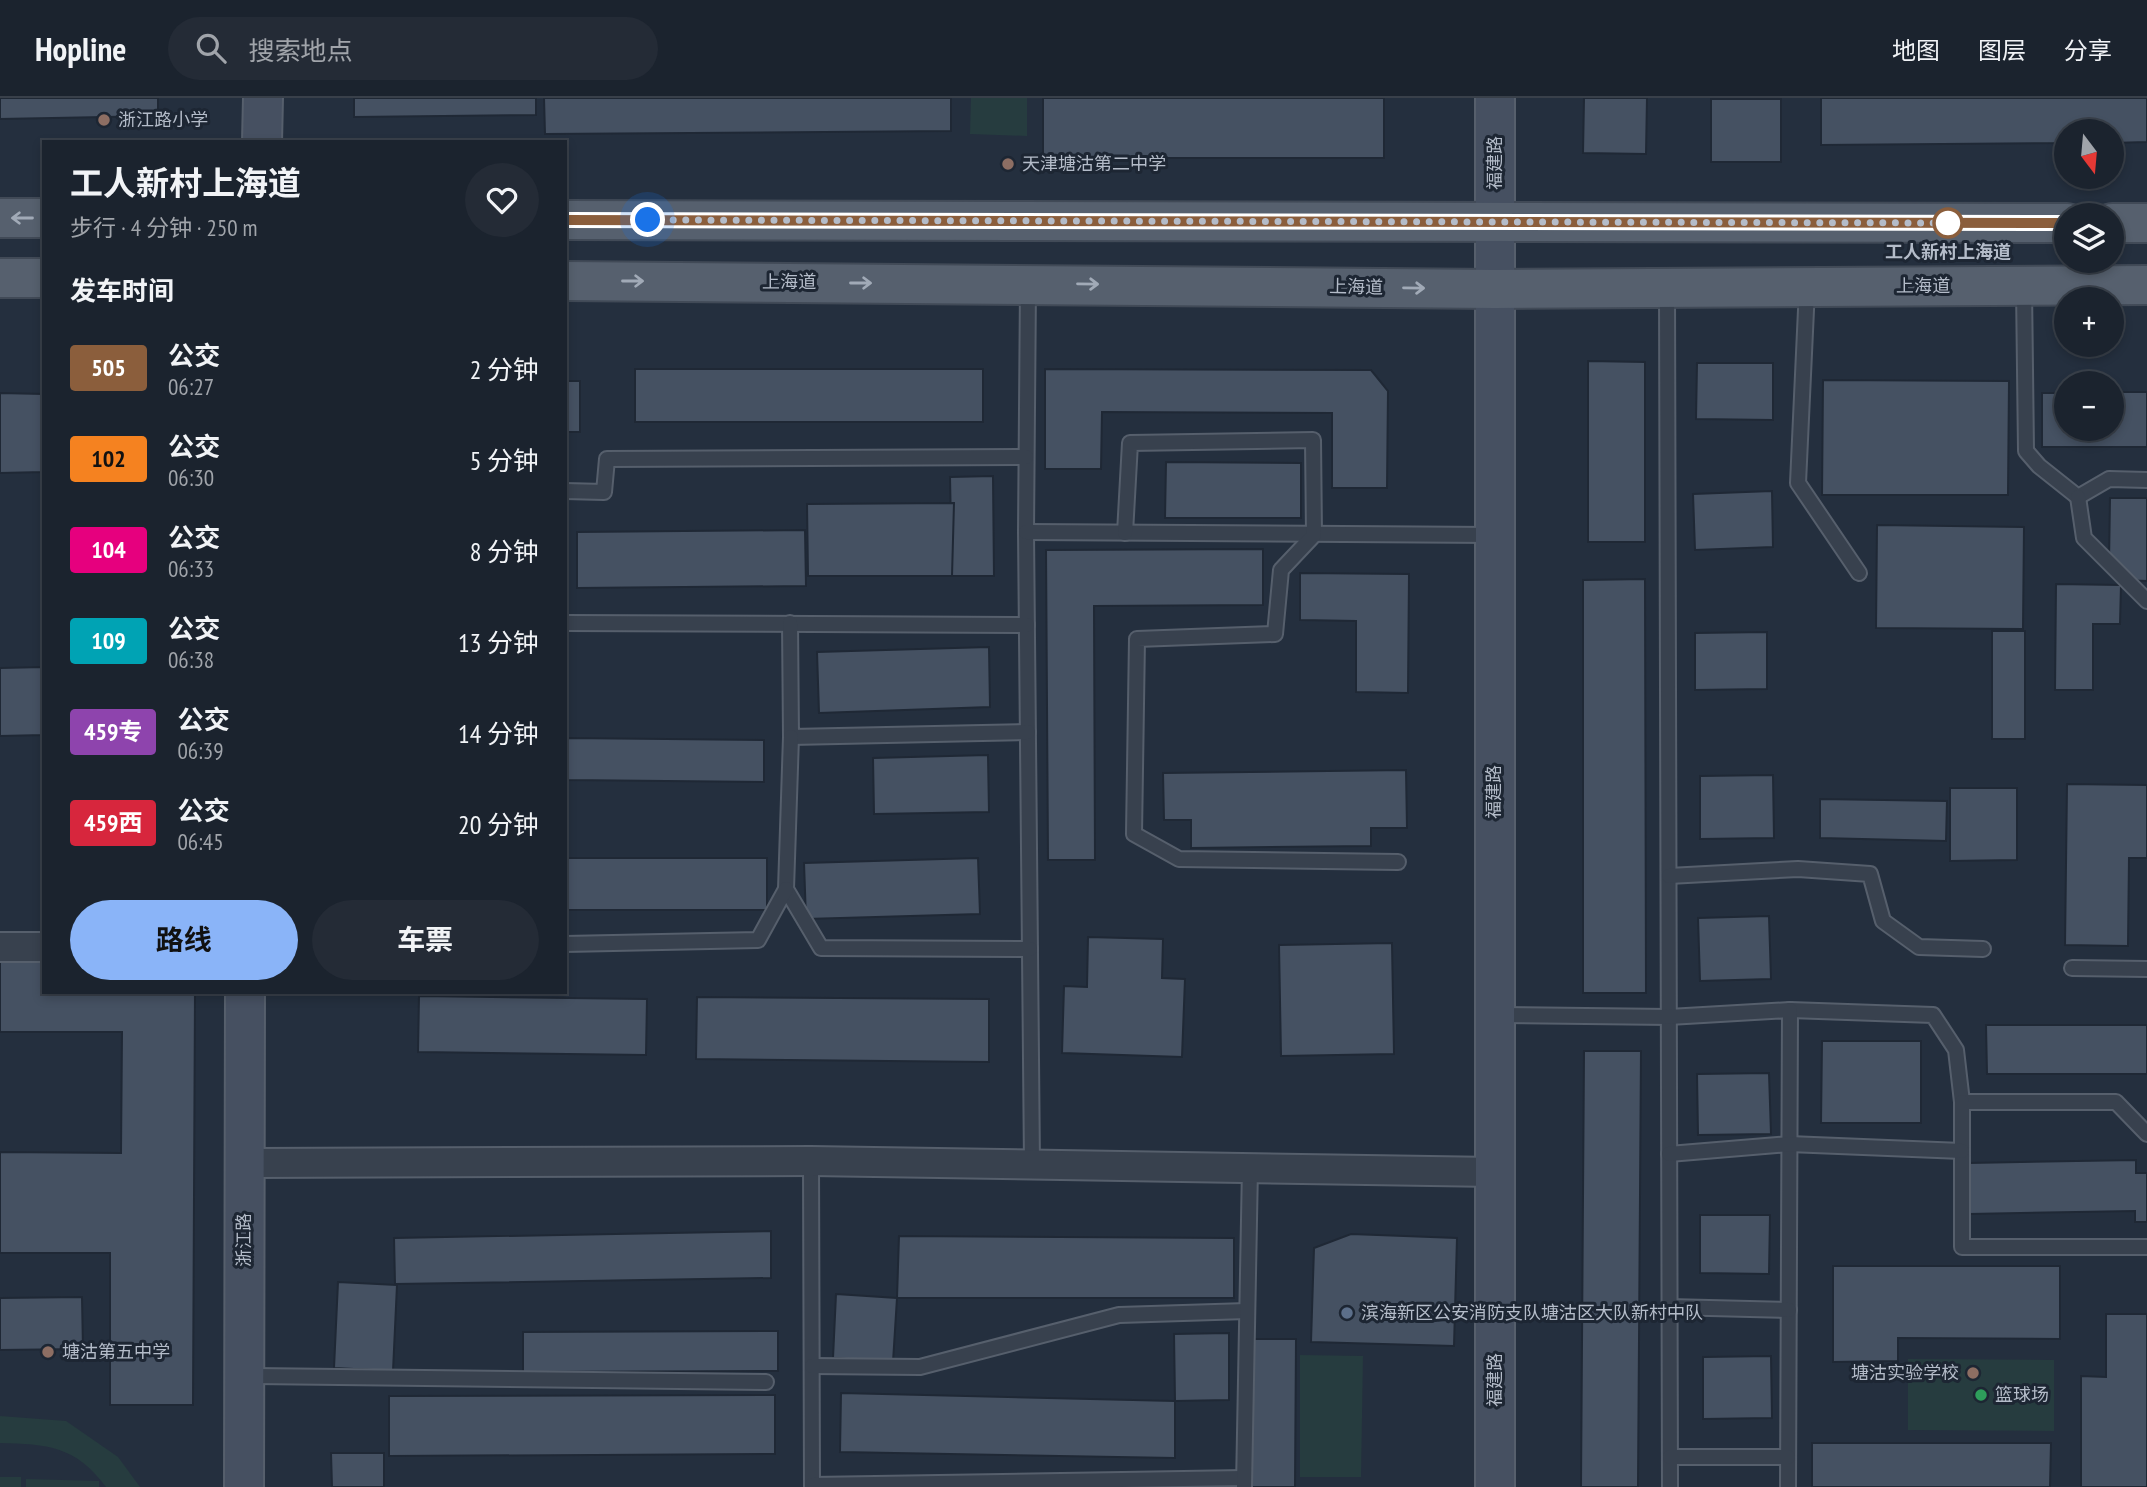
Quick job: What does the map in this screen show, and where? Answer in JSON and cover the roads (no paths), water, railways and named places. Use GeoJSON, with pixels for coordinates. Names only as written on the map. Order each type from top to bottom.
{"type":"FeatureCollection","features":[{"type":"Feature","properties":{"kind":"main road"},"geometry":{"type":"LineString","coordinates":[[0,218],[42,218]]}},
{"type":"Feature","properties":{"kind":"main road"},"geometry":{"type":"LineString","coordinates":[[567,220],[1451,224],[2054,223]]}},
{"type":"Feature","properties":{"kind":"main road"},"geometry":{"type":"LineString","coordinates":[[2124,223],[2147,223]]}},
{"type":"Feature","properties":{"kind":"main road"},"geometry":{"type":"LineString","coordinates":[[0,278],[42,278]]}},
{"type":"Feature","properties":{"kind":"main road","name":"上海道"},"geometry":{"type":"LineString","coordinates":[[567,281],[1505,288],[2147,285]]}},
{"type":"Feature","properties":{"kind":"street"},"geometry":{"type":"LineString","coordinates":[[242,98],[242,140]]}},
{"type":"Feature","properties":{"kind":"street"},"geometry":{"type":"LineString","coordinates":[[262,98],[262,140]]}},
{"type":"Feature","properties":{"kind":"street","name":"福建路"},"geometry":{"type":"LineString","coordinates":[[1495,98],[1496,183],[1505,224]]}},
{"type":"Feature","properties":{"kind":"street","name":"福建路"},"geometry":{"type":"LineString","coordinates":[[1495,1487],[1494,1172],[1506,1015],[1505,224],[1515,98]]}},
{"type":"Feature","properties":{"kind":"street"},"geometry":{"type":"LineString","coordinates":[[1451,224],[1472,219],[1482,212],[1490,202],[1496,183]]}},
{"type":"Feature","properties":{"kind":"street","name":"福建路"},"geometry":{"type":"LineString","coordinates":[[1505,288],[1493,535],[1519,1487]]}},
{"type":"Feature","properties":{"kind":"street"},"geometry":{"type":"LineString","coordinates":[[0,947],[42,947]]}},
{"type":"Feature","properties":{"kind":"street","name":"浙江路"},"geometry":{"type":"LineString","coordinates":[[245,994],[254,1163],[254,1376],[264,1487]]}},
{"type":"Feature","properties":{"kind":"street","name":"浙江路"},"geometry":{"type":"LineString","coordinates":[[254,1163],[263,994]]}},
{"type":"Feature","properties":{"kind":"street"},"geometry":{"type":"LineString","coordinates":[[254,1163],[811,1161],[1494,1172]]}},
{"type":"Feature","properties":{"kind":"street","name":"浙江路"},"geometry":{"type":"LineString","coordinates":[[244,1487],[254,1376]]}},
{"type":"Feature","properties":{"kind":"lane"},"geometry":{"type":"LineString","coordinates":[[1028,284],[1026,532],[1032,1164]]}},
{"type":"Feature","properties":{"kind":"lane"},"geometry":{"type":"LineString","coordinates":[[2024,285],[2026,451],[2039,466],[2078,497],[2084,538],[2147,601]]}},
{"type":"Feature","properties":{"kind":"lane"},"geometry":{"type":"LineString","coordinates":[[1667,287],[1670,1487]]}},
{"type":"Feature","properties":{"kind":"lane"},"geometry":{"type":"LineString","coordinates":[[1807,287],[1798,483],[1859,573]]}},
{"type":"Feature","properties":{"kind":"lane"},"geometry":{"type":"LineString","coordinates":[[1125,533],[1130,443],[1313,440],[1314,535],[1281,570],[1275,634],[1137,639],[1133,834],[1179,859],[1398,862]]}},
{"type":"Feature","properties":{"kind":"lane"},"geometry":{"type":"LineString","coordinates":[[567,491],[604,492],[607,459],[1026,457]]}},
{"type":"Feature","properties":{"kind":"lane"},"geometry":{"type":"LineString","coordinates":[[2078,497],[2109,479],[2147,480]]}},
{"type":"Feature","properties":{"kind":"lane"},"geometry":{"type":"LineString","coordinates":[[1026,532],[1493,535]]}},
{"type":"Feature","properties":{"kind":"lane"},"geometry":{"type":"LineString","coordinates":[[567,623],[1027,625]]}},
{"type":"Feature","properties":{"kind":"lane"},"geometry":{"type":"LineString","coordinates":[[567,944],[758,940],[786,890],[791,737],[790,623]]}},
{"type":"Feature","properties":{"kind":"lane"},"geometry":{"type":"LineString","coordinates":[[791,737],[1028,732]]}},
{"type":"Feature","properties":{"kind":"lane"},"geometry":{"type":"LineString","coordinates":[[1669,876],[1798,869],[1870,874],[1883,921],[1919,947],[1983,950]]}},
{"type":"Feature","properties":{"kind":"lane"},"geometry":{"type":"LineString","coordinates":[[786,890],[821,948],[1030,949]]}},
{"type":"Feature","properties":{"kind":"lane"},"geometry":{"type":"LineString","coordinates":[[2072,968],[2147,969]]}},
{"type":"Feature","properties":{"kind":"lane"},"geometry":{"type":"LineString","coordinates":[[1506,1015],[1669,1017],[1790,1010],[1933,1015],[1956,1050],[1962,1102],[1962,1247],[2147,1247]]}},
{"type":"Feature","properties":{"kind":"lane"},"geometry":{"type":"LineString","coordinates":[[1788,1487],[1790,1010]]}},
{"type":"Feature","properties":{"kind":"lane"},"geometry":{"type":"LineString","coordinates":[[1962,1102],[2116,1102],[2147,1134]]}},
{"type":"Feature","properties":{"kind":"lane"},"geometry":{"type":"LineString","coordinates":[[1669,1154],[1790,1144],[1962,1152]]}},
{"type":"Feature","properties":{"kind":"lane"},"geometry":{"type":"LineString","coordinates":[[811,1161],[812,1486],[1244,1483],[1250,1167]]}},
{"type":"Feature","properties":{"kind":"lane"},"geometry":{"type":"LineString","coordinates":[[1669,1307],[1789,1310]]}},
{"type":"Feature","properties":{"kind":"lane"},"geometry":{"type":"LineString","coordinates":[[812,1366],[919,1367],[1119,1315],[1247,1311]]}},
{"type":"Feature","properties":{"kind":"lane"},"geometry":{"type":"LineString","coordinates":[[254,1376],[766,1382]]}},
{"type":"Feature","properties":{"kind":"lane"},"geometry":{"type":"LineString","coordinates":[[1670,1457],[1788,1457]]}},
{"type":"Feature","properties":{"kind":"place","name":"浙江路小学"},"geometry":{"type":"Point","coordinates":[104,120]}},
{"type":"Feature","properties":{"kind":"place","name":"天津塘沽第二中学"},"geometry":{"type":"Point","coordinates":[1008,164]}},
{"type":"Feature","properties":{"kind":"place","name":"工人新村上海道"},"geometry":{"type":"Point","coordinates":[1948,223]}},
{"type":"Feature","properties":{"kind":"place","name":"滨海新区公安消防支队塘沽区大队新村中队"},"geometry":{"type":"Point","coordinates":[1347,1313]}},
{"type":"Feature","properties":{"kind":"place","name":"塘沽第五中学"},"geometry":{"type":"Point","coordinates":[48,1352]}},
{"type":"Feature","properties":{"kind":"place","name":"塘沽实验学校"},"geometry":{"type":"Point","coordinates":[1973,1373]}},
{"type":"Feature","properties":{"kind":"place","name":"篮球场"},"geometry":{"type":"Point","coordinates":[1981,1395]}}]}
